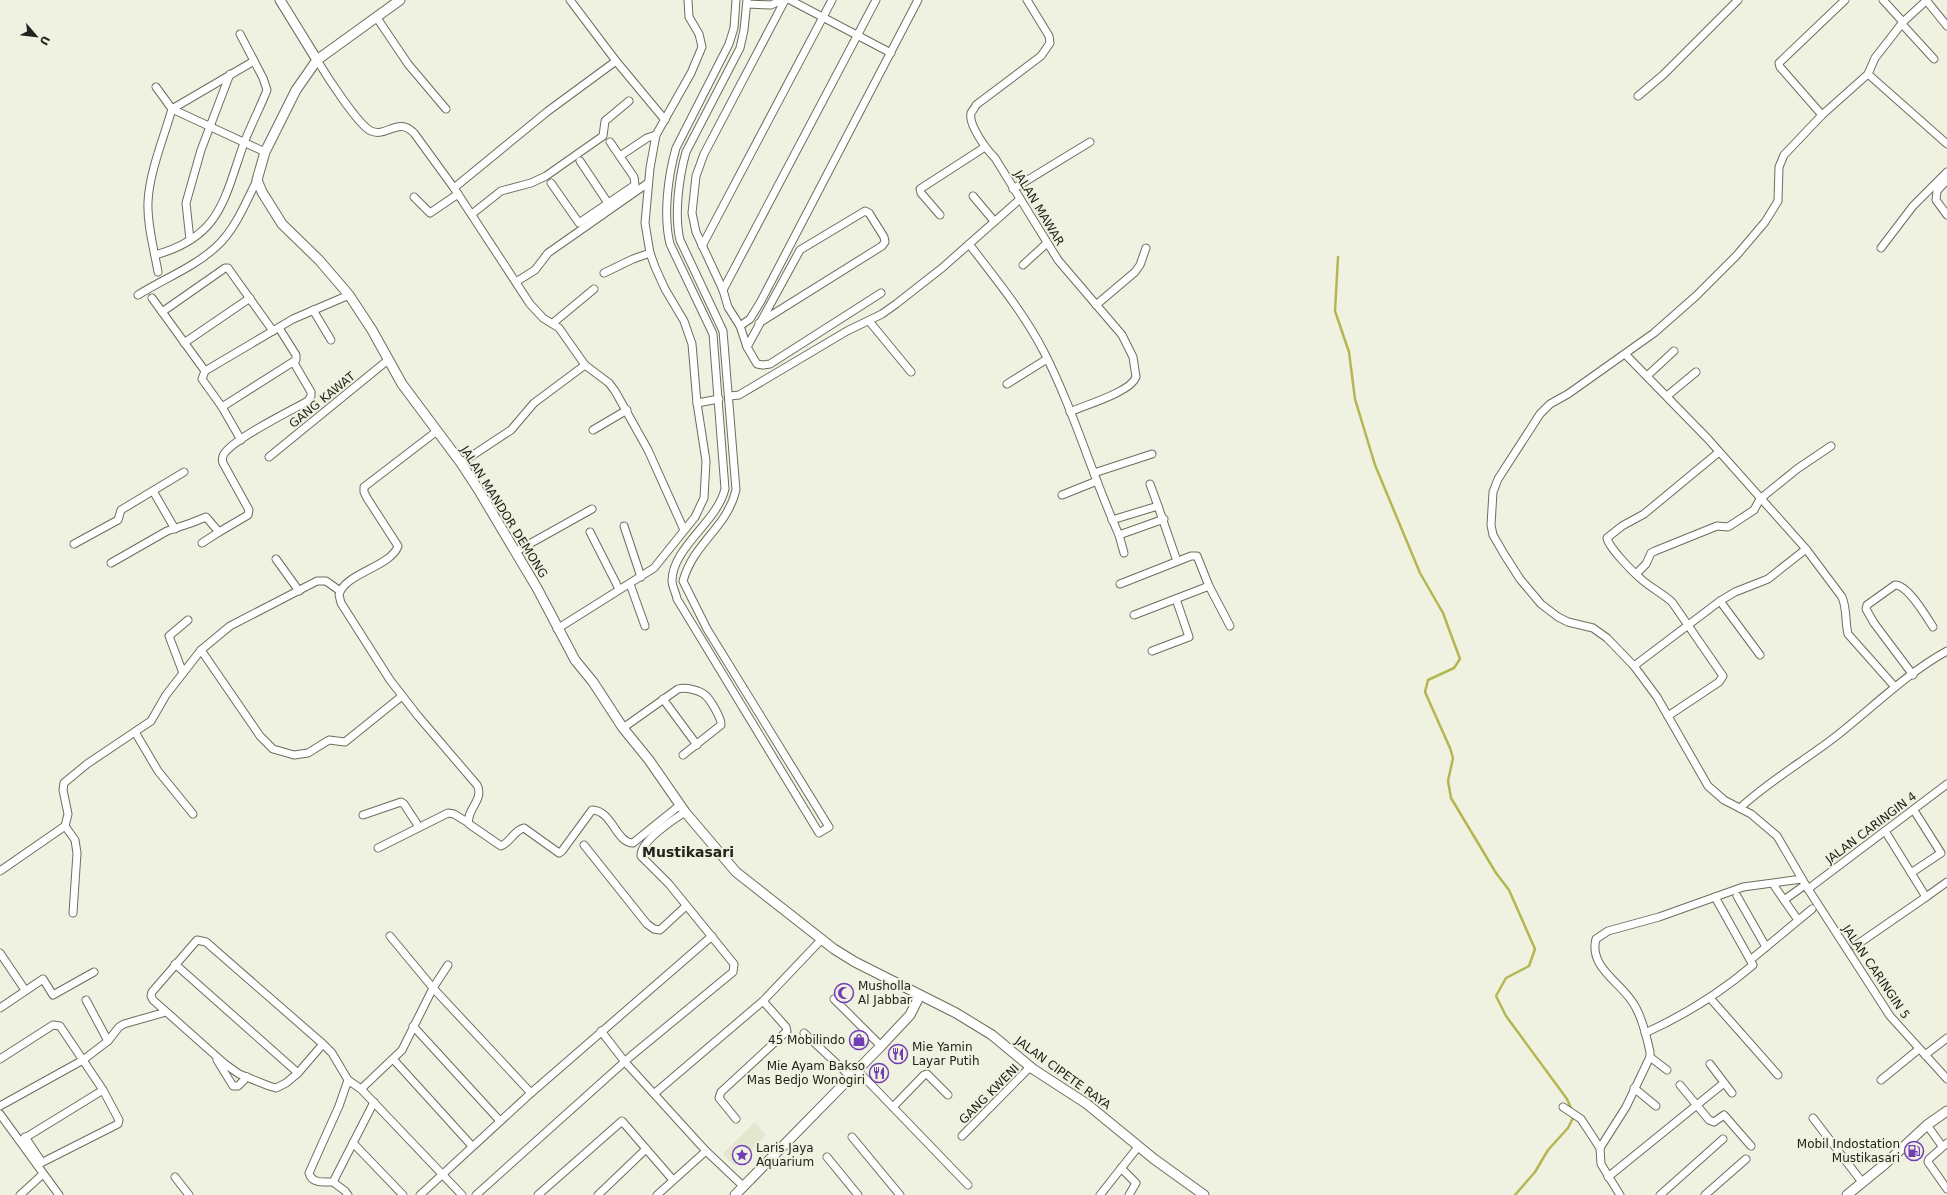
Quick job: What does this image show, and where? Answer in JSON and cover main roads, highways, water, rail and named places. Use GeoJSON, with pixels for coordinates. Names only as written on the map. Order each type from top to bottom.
{"type":"FeatureCollection","features":[{"type":"Feature","properties":{"kind":"main road"},"geometry":{"type":"LineString","coordinates":[[280,0],[316,60],[377,18],[400,0]]}},
{"type":"Feature","properties":{"kind":"main road","name":"JALAN MANDOR DEMONG"},"geometry":{"type":"LineString","coordinates":[[316,60],[296,90],[265,152],[257,180],[271,209],[282,224],[319,260],[349,295],[372,330],[402,384],[461,463],[537,588],[557,629],[575,660],[593,682],[623,728],[682,808],[736,872],[821,940],[855,962],[920,995]]}},
{"type":"Feature","properties":{"kind":"main road"},"geometry":{"type":"LineString","coordinates":[[735,1195],[910,1015],[920,995]]}},
{"type":"Feature","properties":{"kind":"main road","name":"JALAN CIPETE RAYA"},"geometry":{"type":"LineString","coordinates":[[920,995],[973,1022],[992,1035],[1030,1067],[1057,1086],[1087,1104],[1138,1147],[1199,1194]]}},
{"type":"Feature","properties":{"kind":"main road"},"geometry":{"type":"LineString","coordinates":[[1847,1195],[1926,1125],[1947,1111]]}},
{"type":"Feature","properties":{"kind":"waterway"},"geometry":{"type":"LineString","coordinates":[[1338,257],[1335,311],[1349,352],[1355,399],[1375,465],[1420,573],[1443,613],[1460,659],[1454,668],[1428,680],[1425,692],[1453,758],[1448,781],[1451,798],[1496,873],[1509,890],[1535,949],[1529,966],[1506,978],[1496,996],[1506,1016],[1567,1099],[1572,1110]]}},
{"type":"Feature","properties":{"kind":"waterway"},"geometry":{"type":"LineString","coordinates":[[1515,1195],[1535,1172],[1548,1150],[1568,1128],[1574,1116]]}},
{"type":"Feature","properties":{"kind":"place","name":"Musholla Al Jabbar"},"geometry":{"type":"Point","coordinates":[844,993]}},
{"type":"Feature","properties":{"kind":"place","name":"45 Mobilindo"},"geometry":{"type":"Point","coordinates":[859,1040]}},
{"type":"Feature","properties":{"kind":"place","name":"Mie Yamin Layar Putih"},"geometry":{"type":"Point","coordinates":[898,1054]}},
{"type":"Feature","properties":{"kind":"place","name":"Mie Ayam Bakso Mas Bedjo Wonogiri"},"geometry":{"type":"Point","coordinates":[879,1073]}},
{"type":"Feature","properties":{"kind":"place","name":"Mobil Indostation Mustikasari"},"geometry":{"type":"Point","coordinates":[1914,1151]}},
{"type":"Feature","properties":{"kind":"place","name":"Laris Jaya Aquarium"},"geometry":{"type":"Point","coordinates":[742,1155]}},
{"type":"Feature","properties":{"kind":"district","name":"Mustikasari"},"geometry":{"type":"Point","coordinates":[688,852]}}]}
